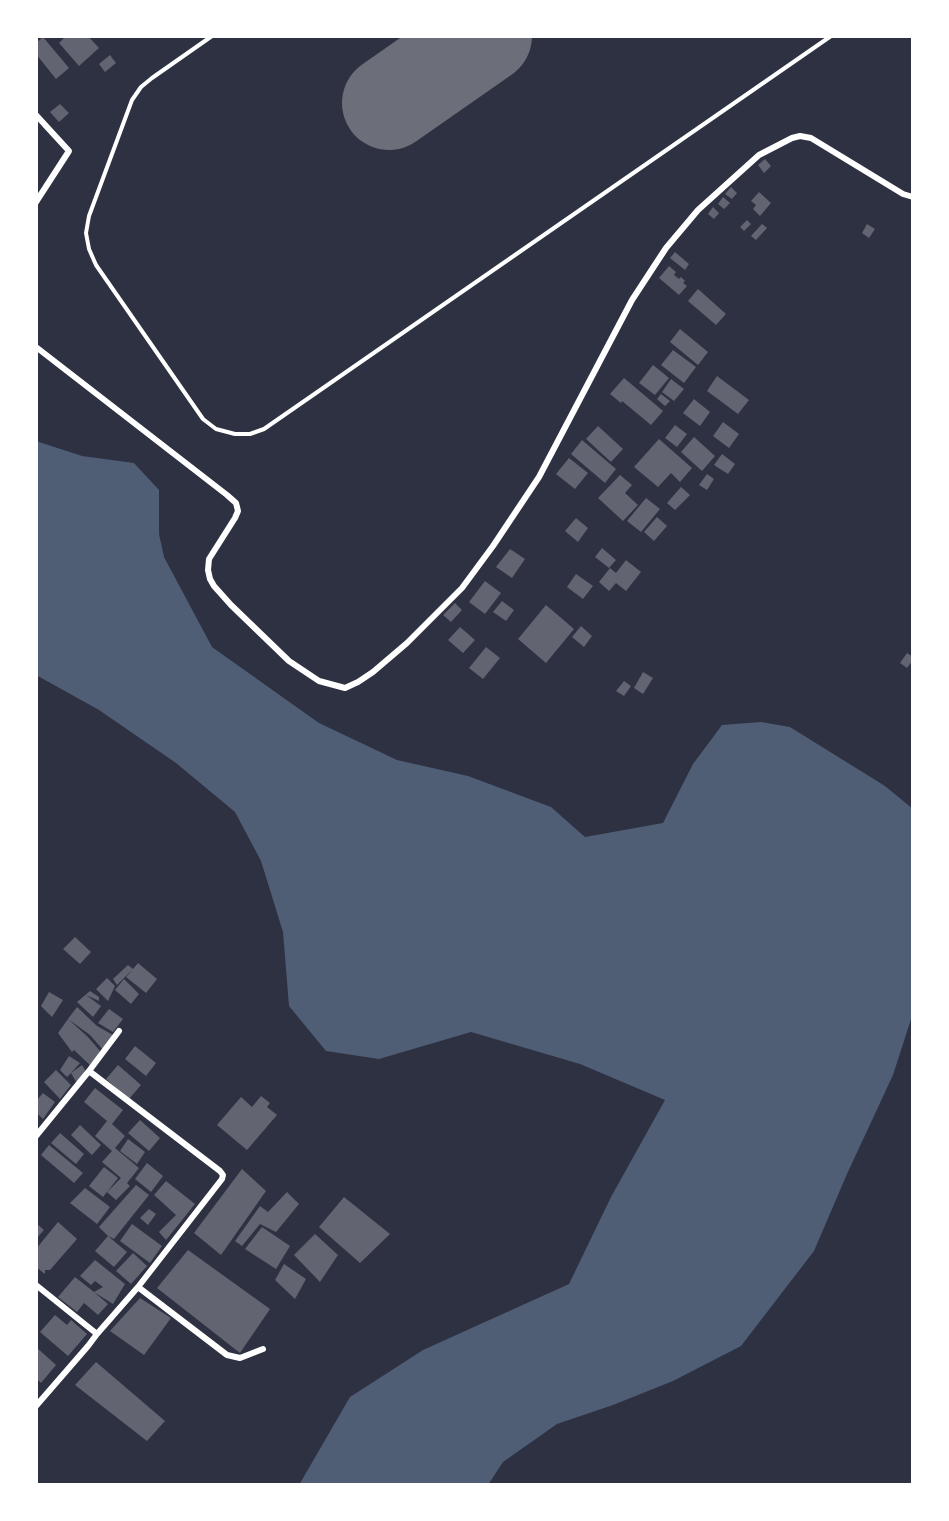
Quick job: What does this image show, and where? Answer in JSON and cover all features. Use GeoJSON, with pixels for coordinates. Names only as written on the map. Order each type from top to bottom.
{"type":"FeatureCollection","features":[{"type":"Feature","properties":{"kind":"street"},"geometry":{"type":"LineString","coordinates":[[36,202],[69,151],[37,120]]}},
{"type":"Feature","properties":{"kind":"street"},"geometry":{"type":"LineString","coordinates":[[36,347],[236,503],[238,511],[235,518],[209,559],[208,570],[214,586],[289,661],[319,681],[345,688],[373,672],[407,644],[462,588],[539,477],[632,300],[666,248],[698,210],[759,155],[792,138],[800,136],[811,138],[903,194],[913,197]]}},
{"type":"Feature","properties":{"kind":"street"},"geometry":{"type":"LineString","coordinates":[[36,1136],[119,1032]]}},
{"type":"Feature","properties":{"kind":"street"},"geometry":{"type":"LineString","coordinates":[[36,1406],[138,1287],[223,1175],[89,1071]]}},
{"type":"Feature","properties":{"kind":"street"},"geometry":{"type":"LineString","coordinates":[[36,1285],[97,1334]]}},
{"type":"Feature","properties":{"kind":"street"},"geometry":{"type":"LineString","coordinates":[[138,1287],[231,1357],[240,1358],[263,1349]]}},
{"type":"Feature","properties":{"kind":"lane"},"geometry":{"type":"LineString","coordinates":[[212,36],[152,78],[141,87],[132,100],[89,216],[86,233],[88,249],[96,265],[203,419],[216,429],[235,434],[250,434],[264,429],[831,36]]}},
{"type":"Feature","properties":{"kind":"water"},"geometry":{"type":"Polygon","coordinates":[[[36,441],[82,456],[134,463],[159,490],[159,534],[164,557],[212,647],[319,723],[397,760],[468,776],[551,807],[585,837],[663,823],[693,764],[722,725],[761,722],[790,727],[885,786],[913,809],[913,1013],[893,1075],[814,1251],[741,1346],[673,1381],[557,1424],[503,1462],[488,1485],[299,1485],[350,1397],[423,1350],[569,1284],[611,1197],[665,1100],[580,1064],[471,1032],[379,1059],[326,1051],[289,1006],[283,932],[261,861],[235,812],[176,763],[99,710],[36,675],[36,441]]]}},
{"type":"Feature","properties":{"kind":"building"},"geometry":{"type":"Polygon","coordinates":[[[66,36],[88,36],[99,48],[79,66],[59,43],[66,36]]]}},
{"type":"Feature","properties":{"kind":"building"},"geometry":{"type":"Polygon","coordinates":[[[43,37],[69,68],[56,79],[36,54],[36,43],[43,37]]]}},
{"type":"Feature","properties":{"kind":"building"},"geometry":{"type":"Polygon","coordinates":[[[110,55],[116,63],[105,72],[99,64],[110,55]]]}},
{"type":"Feature","properties":{"kind":"building"},"geometry":{"type":"Polygon","coordinates":[[[60,104],[69,113],[59,122],[50,112],[60,104]]]}},
{"type":"Feature","properties":{"kind":"building"},"geometry":{"type":"Polygon","coordinates":[[[765,159],[771,166],[764,173],[758,165],[765,159]]]}},
{"type":"Feature","properties":{"kind":"building"},"geometry":{"type":"Polygon","coordinates":[[[731,187],[737,193],[732,199],[725,194],[731,187]]]}},
{"type":"Feature","properties":{"kind":"building"},"geometry":{"type":"Polygon","coordinates":[[[759,192],[771,203],[760,216],[753,209],[756,205],[751,201],[759,192]]]}},
{"type":"Feature","properties":{"kind":"building"},"geometry":{"type":"Polygon","coordinates":[[[723,197],[730,203],[724,209],[718,204],[723,197]]]}},
{"type":"Feature","properties":{"kind":"building"},"geometry":{"type":"Polygon","coordinates":[[[713,207],[719,213],[714,219],[708,214],[713,207]]]}},
{"type":"Feature","properties":{"kind":"building"},"geometry":{"type":"Polygon","coordinates":[[[747,220],[751,224],[744,231],[740,227],[747,220]]]}},
{"type":"Feature","properties":{"kind":"building"},"geometry":{"type":"Polygon","coordinates":[[[762,224],[767,228],[756,240],[751,236],[762,224]]]}},
{"type":"Feature","properties":{"kind":"building"},"geometry":{"type":"Polygon","coordinates":[[[867,224],[875,229],[869,238],[862,233],[867,224]]]}},
{"type":"Feature","properties":{"kind":"building"},"geometry":{"type":"Polygon","coordinates":[[[675,252],[689,264],[685,270],[670,258],[675,252]]]}},
{"type":"Feature","properties":{"kind":"building"},"geometry":{"type":"Polygon","coordinates":[[[669,266],[676,272],[674,275],[679,279],[681,277],[687,286],[679,295],[659,278],[669,266]]]}},
{"type":"Feature","properties":{"kind":"building"},"geometry":{"type":"Polygon","coordinates":[[[698,289],[726,314],[716,325],[688,301],[698,289]]]}},
{"type":"Feature","properties":{"kind":"building"},"geometry":{"type":"Polygon","coordinates":[[[680,329],[708,352],[698,365],[670,342],[680,329]]]}},
{"type":"Feature","properties":{"kind":"building"},"geometry":{"type":"Polygon","coordinates":[[[673,350],[696,367],[684,383],[661,365],[673,350]]]}},
{"type":"Feature","properties":{"kind":"building"},"geometry":{"type":"Polygon","coordinates":[[[653,365],[669,378],[655,395],[639,383],[653,365]]]}},
{"type":"Feature","properties":{"kind":"building"},"geometry":{"type":"Polygon","coordinates":[[[717,376],[749,400],[738,414],[707,391],[717,376]]]}},
{"type":"Feature","properties":{"kind":"building"},"geometry":{"type":"Polygon","coordinates":[[[624,378],[663,411],[651,425],[610,394],[624,378]]]}},
{"type":"Feature","properties":{"kind":"building"},"geometry":{"type":"Polygon","coordinates":[[[671,379],[684,389],[674,401],[662,392],[671,379]]]}},
{"type":"Feature","properties":{"kind":"building"},"geometry":{"type":"Polygon","coordinates":[[[661,394],[670,401],[665,406],[657,399],[661,394]]]}},
{"type":"Feature","properties":{"kind":"building"},"geometry":{"type":"Polygon","coordinates":[[[694,399],[710,412],[700,426],[683,413],[694,399]]]}},
{"type":"Feature","properties":{"kind":"building"},"geometry":{"type":"Polygon","coordinates":[[[723,422],[739,434],[729,448],[713,436],[723,422]]]}},
{"type":"Feature","properties":{"kind":"building"},"geometry":{"type":"Polygon","coordinates":[[[675,425],[687,434],[677,447],[665,438],[675,425]]]}},
{"type":"Feature","properties":{"kind":"building"},"geometry":{"type":"Polygon","coordinates":[[[598,426],[623,449],[611,462],[586,439],[598,426]]]}},
{"type":"Feature","properties":{"kind":"building"},"geometry":{"type":"Polygon","coordinates":[[[694,437],[715,456],[702,471],[681,452],[694,437]]]}},
{"type":"Feature","properties":{"kind":"building"},"geometry":{"type":"Polygon","coordinates":[[[659,439],[692,468],[680,482],[671,473],[658,487],[634,467],[659,439]]]}},
{"type":"Feature","properties":{"kind":"building"},"geometry":{"type":"Polygon","coordinates":[[[582,440],[616,469],[605,483],[571,454],[582,440]]]}},
{"type":"Feature","properties":{"kind":"building"},"geometry":{"type":"Polygon","coordinates":[[[722,454],[735,464],[728,474],[714,465],[722,454]]]}},
{"type":"Feature","properties":{"kind":"building"},"geometry":{"type":"Polygon","coordinates":[[[569,458],[588,473],[575,489],[556,474],[569,458]]]}},
{"type":"Feature","properties":{"kind":"building"},"geometry":{"type":"Polygon","coordinates":[[[707,474],[714,479],[707,490],[699,485],[707,474]]]}},
{"type":"Feature","properties":{"kind":"building"},"geometry":{"type":"Polygon","coordinates":[[[620,475],[632,485],[625,493],[638,505],[623,521],[598,498],[620,475]]]}},
{"type":"Feature","properties":{"kind":"building"},"geometry":{"type":"Polygon","coordinates":[[[681,487],[690,495],[675,510],[667,503],[681,487]]]}},
{"type":"Feature","properties":{"kind":"building"},"geometry":{"type":"Polygon","coordinates":[[[646,498],[660,509],[641,532],[627,521],[646,498]]]}},
{"type":"Feature","properties":{"kind":"building"},"geometry":{"type":"Polygon","coordinates":[[[657,517],[667,526],[654,541],[644,532],[657,517]]]}},
{"type":"Feature","properties":{"kind":"building"},"geometry":{"type":"Polygon","coordinates":[[[576,518],[588,528],[578,542],[565,531],[576,518]]]}},
{"type":"Feature","properties":{"kind":"building"},"geometry":{"type":"Polygon","coordinates":[[[602,548],[616,560],[609,568],[595,557],[602,548]]]}},
{"type":"Feature","properties":{"kind":"building"},"geometry":{"type":"Polygon","coordinates":[[[510,549],[525,559],[512,578],[496,567],[510,549]]]}},
{"type":"Feature","properties":{"kind":"building"},"geometry":{"type":"Polygon","coordinates":[[[626,560],[641,572],[626,591],[616,583],[609,591],[599,582],[610,568],[616,573],[626,560]]]}},
{"type":"Feature","properties":{"kind":"building"},"geometry":{"type":"Polygon","coordinates":[[[576,574],[593,586],[583,599],[567,587],[576,574]]]}},
{"type":"Feature","properties":{"kind":"building"},"geometry":{"type":"Polygon","coordinates":[[[485,581],[501,593],[485,614],[469,602],[485,581]]]}},
{"type":"Feature","properties":{"kind":"building"},"geometry":{"type":"Polygon","coordinates":[[[502,601],[514,610],[506,621],[493,612],[502,601]]]}},
{"type":"Feature","properties":{"kind":"building"},"geometry":{"type":"Polygon","coordinates":[[[455,603],[462,610],[451,622],[443,615],[455,603]]]}},
{"type":"Feature","properties":{"kind":"building"},"geometry":{"type":"Polygon","coordinates":[[[546,605],[574,629],[546,663],[518,639],[546,605]]]}},
{"type":"Feature","properties":{"kind":"building"},"geometry":{"type":"Polygon","coordinates":[[[581,626],[592,636],[584,647],[572,637],[581,626]]]}},
{"type":"Feature","properties":{"kind":"building"},"geometry":{"type":"Polygon","coordinates":[[[460,627],[475,640],[463,653],[448,640],[460,627]]]}},
{"type":"Feature","properties":{"kind":"building"},"geometry":{"type":"Polygon","coordinates":[[[486,647],[500,658],[483,679],[469,668],[486,647]]]}},
{"type":"Feature","properties":{"kind":"building"},"geometry":{"type":"Polygon","coordinates":[[[907,653],[913,657],[913,660],[907,668],[900,663],[907,653]]]}},
{"type":"Feature","properties":{"kind":"building"},"geometry":{"type":"Polygon","coordinates":[[[643,672],[653,678],[643,694],[634,688],[643,672]]]}},
{"type":"Feature","properties":{"kind":"building"},"geometry":{"type":"Polygon","coordinates":[[[624,681],[631,686],[624,696],[616,691],[624,681]]]}},
{"type":"Feature","properties":{"kind":"building"},"geometry":{"type":"Polygon","coordinates":[[[75,937],[91,952],[80,964],[63,949],[75,937]]]}},
{"type":"Feature","properties":{"kind":"building"},"geometry":{"type":"Polygon","coordinates":[[[138,963],[157,979],[146,993],[126,977],[138,963]]]}},
{"type":"Feature","properties":{"kind":"building"},"geometry":{"type":"Polygon","coordinates":[[[128,965],[133,969],[117,985],[113,979],[128,965]]]}},
{"type":"Feature","properties":{"kind":"building"},"geometry":{"type":"Polygon","coordinates":[[[107,978],[115,986],[108,1001],[96,989],[107,978]]]}},
{"type":"Feature","properties":{"kind":"building"},"geometry":{"type":"Polygon","coordinates":[[[124,979],[139,994],[131,1004],[115,990],[124,979]]]}},
{"type":"Feature","properties":{"kind":"building"},"geometry":{"type":"Polygon","coordinates":[[[90,991],[99,997],[99,1001],[86,995],[101,1006],[93,1017],[77,1002],[90,991]]]}},
{"type":"Feature","properties":{"kind":"building"},"geometry":{"type":"Polygon","coordinates":[[[49,992],[63,1000],[52,1017],[41,1006],[49,992]]]}},
{"type":"Feature","properties":{"kind":"building"},"geometry":{"type":"Polygon","coordinates":[[[77,1007],[97,1026],[113,1035],[104,1051],[90,1035],[68,1019],[77,1007]]]}},
{"type":"Feature","properties":{"kind":"building"},"geometry":{"type":"Polygon","coordinates":[[[109,1009],[123,1019],[113,1032],[98,1023],[109,1009]]]}},
{"type":"Feature","properties":{"kind":"building"},"geometry":{"type":"Polygon","coordinates":[[[68,1019],[100,1051],[92,1067],[74,1050],[72,1052],[58,1033],[68,1019]]]}},
{"type":"Feature","properties":{"kind":"building"},"geometry":{"type":"Polygon","coordinates":[[[135,1046],[156,1063],[146,1076],[125,1059],[135,1046]]]}},
{"type":"Feature","properties":{"kind":"building"},"geometry":{"type":"Polygon","coordinates":[[[69,1056],[80,1063],[67,1077],[60,1070],[69,1056]]]}},
{"type":"Feature","properties":{"kind":"building"},"geometry":{"type":"Polygon","coordinates":[[[82,1065],[85,1070],[78,1085],[71,1073],[82,1065]]]}},
{"type":"Feature","properties":{"kind":"building"},"geometry":{"type":"Polygon","coordinates":[[[118,1065],[141,1085],[129,1099],[106,1079],[118,1065]]]}},
{"type":"Feature","properties":{"kind":"building"},"geometry":{"type":"Polygon","coordinates":[[[56,1070],[71,1085],[60,1099],[44,1082],[56,1070]]]}},
{"type":"Feature","properties":{"kind":"building"},"geometry":{"type":"Polygon","coordinates":[[[95,1088],[123,1110],[112,1124],[125,1136],[115,1148],[139,1168],[127,1183],[130,1186],[116,1200],[107,1192],[121,1178],[102,1162],[112,1151],[95,1136],[107,1121],[84,1102],[95,1088]]]}},
{"type":"Feature","properties":{"kind":"building"},"geometry":{"type":"Polygon","coordinates":[[[43,1093],[55,1102],[43,1119],[36,1112],[36,1101],[43,1093]]]}},
{"type":"Feature","properties":{"kind":"building"},"geometry":{"type":"Polygon","coordinates":[[[261,1096],[270,1103],[267,1107],[277,1115],[247,1150],[217,1125],[241,1097],[252,1107],[261,1096]]]}},
{"type":"Feature","properties":{"kind":"building"},"geometry":{"type":"Polygon","coordinates":[[[140,1120],[160,1138],[149,1151],[128,1133],[140,1120]]]}},
{"type":"Feature","properties":{"kind":"building"},"geometry":{"type":"Polygon","coordinates":[[[80,1125],[101,1145],[92,1155],[71,1135],[80,1125]]]}},
{"type":"Feature","properties":{"kind":"building"},"geometry":{"type":"Polygon","coordinates":[[[60,1133],[84,1154],[76,1164],[51,1143],[60,1133]]]}},
{"type":"Feature","properties":{"kind":"building"},"geometry":{"type":"Polygon","coordinates":[[[128,1139],[145,1152],[137,1164],[120,1151],[128,1139]]]}},
{"type":"Feature","properties":{"kind":"building"},"geometry":{"type":"Polygon","coordinates":[[[49,1145],[83,1173],[74,1183],[41,1155],[49,1145]]]}},
{"type":"Feature","properties":{"kind":"building"},"geometry":{"type":"Polygon","coordinates":[[[147,1163],[163,1176],[151,1192],[135,1179],[147,1163]]]}},
{"type":"Feature","properties":{"kind":"building"},"geometry":{"type":"Polygon","coordinates":[[[104,1167],[118,1178],[103,1197],[89,1186],[104,1167]]]}},
{"type":"Feature","properties":{"kind":"building"},"geometry":{"type":"Polygon","coordinates":[[[242,1169],[266,1191],[221,1255],[194,1233],[242,1169]]]}},
{"type":"Feature","properties":{"kind":"building"},"geometry":{"type":"Polygon","coordinates":[[[166,1181],[195,1204],[166,1240],[159,1232],[176,1215],[154,1195],[166,1181]]]}},
{"type":"Feature","properties":{"kind":"building"},"geometry":{"type":"Polygon","coordinates":[[[136,1185],[149,1195],[114,1239],[99,1227],[136,1185]]]}},
{"type":"Feature","properties":{"kind":"building"},"geometry":{"type":"Polygon","coordinates":[[[85,1188],[110,1207],[97,1224],[70,1203],[85,1188]]]}},
{"type":"Feature","properties":{"kind":"building"},"geometry":{"type":"Polygon","coordinates":[[[287,1192],[299,1204],[276,1232],[260,1224],[242,1246],[235,1241],[260,1206],[268,1212],[287,1192]]]}},
{"type":"Feature","properties":{"kind":"building"},"geometry":{"type":"Polygon","coordinates":[[[344,1197],[390,1234],[360,1263],[319,1227],[344,1197]]]}},
{"type":"Feature","properties":{"kind":"building"},"geometry":{"type":"Polygon","coordinates":[[[149,1209],[156,1214],[148,1225],[140,1218],[149,1209]]]}},
{"type":"Feature","properties":{"kind":"building"},"geometry":{"type":"Polygon","coordinates":[[[58,1222],[77,1239],[50,1270],[45,1270],[45,1274],[36,1267],[36,1249],[58,1222]]]}},
{"type":"Feature","properties":{"kind":"building"},"geometry":{"type":"Polygon","coordinates":[[[36,1223],[44,1230],[36,1239],[36,1223]]]}},
{"type":"Feature","properties":{"kind":"building"},"geometry":{"type":"Polygon","coordinates":[[[132,1224],[162,1246],[150,1263],[120,1241],[132,1224]]]}},
{"type":"Feature","properties":{"kind":"building"},"geometry":{"type":"Polygon","coordinates":[[[262,1227],[290,1246],[276,1269],[245,1249],[262,1227]]]}},
{"type":"Feature","properties":{"kind":"building"},"geometry":{"type":"Polygon","coordinates":[[[315,1234],[338,1255],[320,1282],[294,1255],[315,1234]]]}},
{"type":"Feature","properties":{"kind":"building"},"geometry":{"type":"Polygon","coordinates":[[[108,1236],[127,1252],[114,1267],[95,1251],[108,1236]]]}},
{"type":"Feature","properties":{"kind":"building"},"geometry":{"type":"Polygon","coordinates":[[[188,1250],[270,1309],[240,1353],[157,1288],[188,1250]]]}},
{"type":"Feature","properties":{"kind":"building"},"geometry":{"type":"Polygon","coordinates":[[[133,1253],[147,1266],[131,1284],[116,1271],[133,1253]]]}},
{"type":"Feature","properties":{"kind":"building"},"geometry":{"type":"Polygon","coordinates":[[[95,1260],[125,1284],[113,1304],[94,1292],[103,1287],[95,1281],[91,1285],[80,1276],[95,1260]]]}},
{"type":"Feature","properties":{"kind":"building"},"geometry":{"type":"Polygon","coordinates":[[[284,1264],[306,1279],[295,1299],[275,1280],[284,1264]]]}},
{"type":"Feature","properties":{"kind":"building"},"geometry":{"type":"Polygon","coordinates":[[[75,1277],[108,1304],[98,1315],[84,1303],[77,1312],[58,1297],[75,1277]]]}},
{"type":"Feature","properties":{"kind":"building"},"geometry":{"type":"Polygon","coordinates":[[[140,1298],[171,1318],[144,1355],[110,1331],[140,1298]]]}},
{"type":"Feature","properties":{"kind":"building"},"geometry":{"type":"Polygon","coordinates":[[[55,1315],[67,1325],[71,1320],[87,1334],[68,1356],[40,1332],[55,1315]]]}},
{"type":"Feature","properties":{"kind":"building"},"geometry":{"type":"Polygon","coordinates":[[[36,1347],[56,1365],[41,1383],[36,1378],[36,1347]]]}},
{"type":"Feature","properties":{"kind":"building"},"geometry":{"type":"Polygon","coordinates":[[[96,1362],[165,1421],[147,1441],[75,1385],[96,1362]]]}},
{"type":"Feature","properties":{"kind":"runway"},"geometry":{"type":"LineString","coordinates":[[389,103],[485,36]]}}]}
